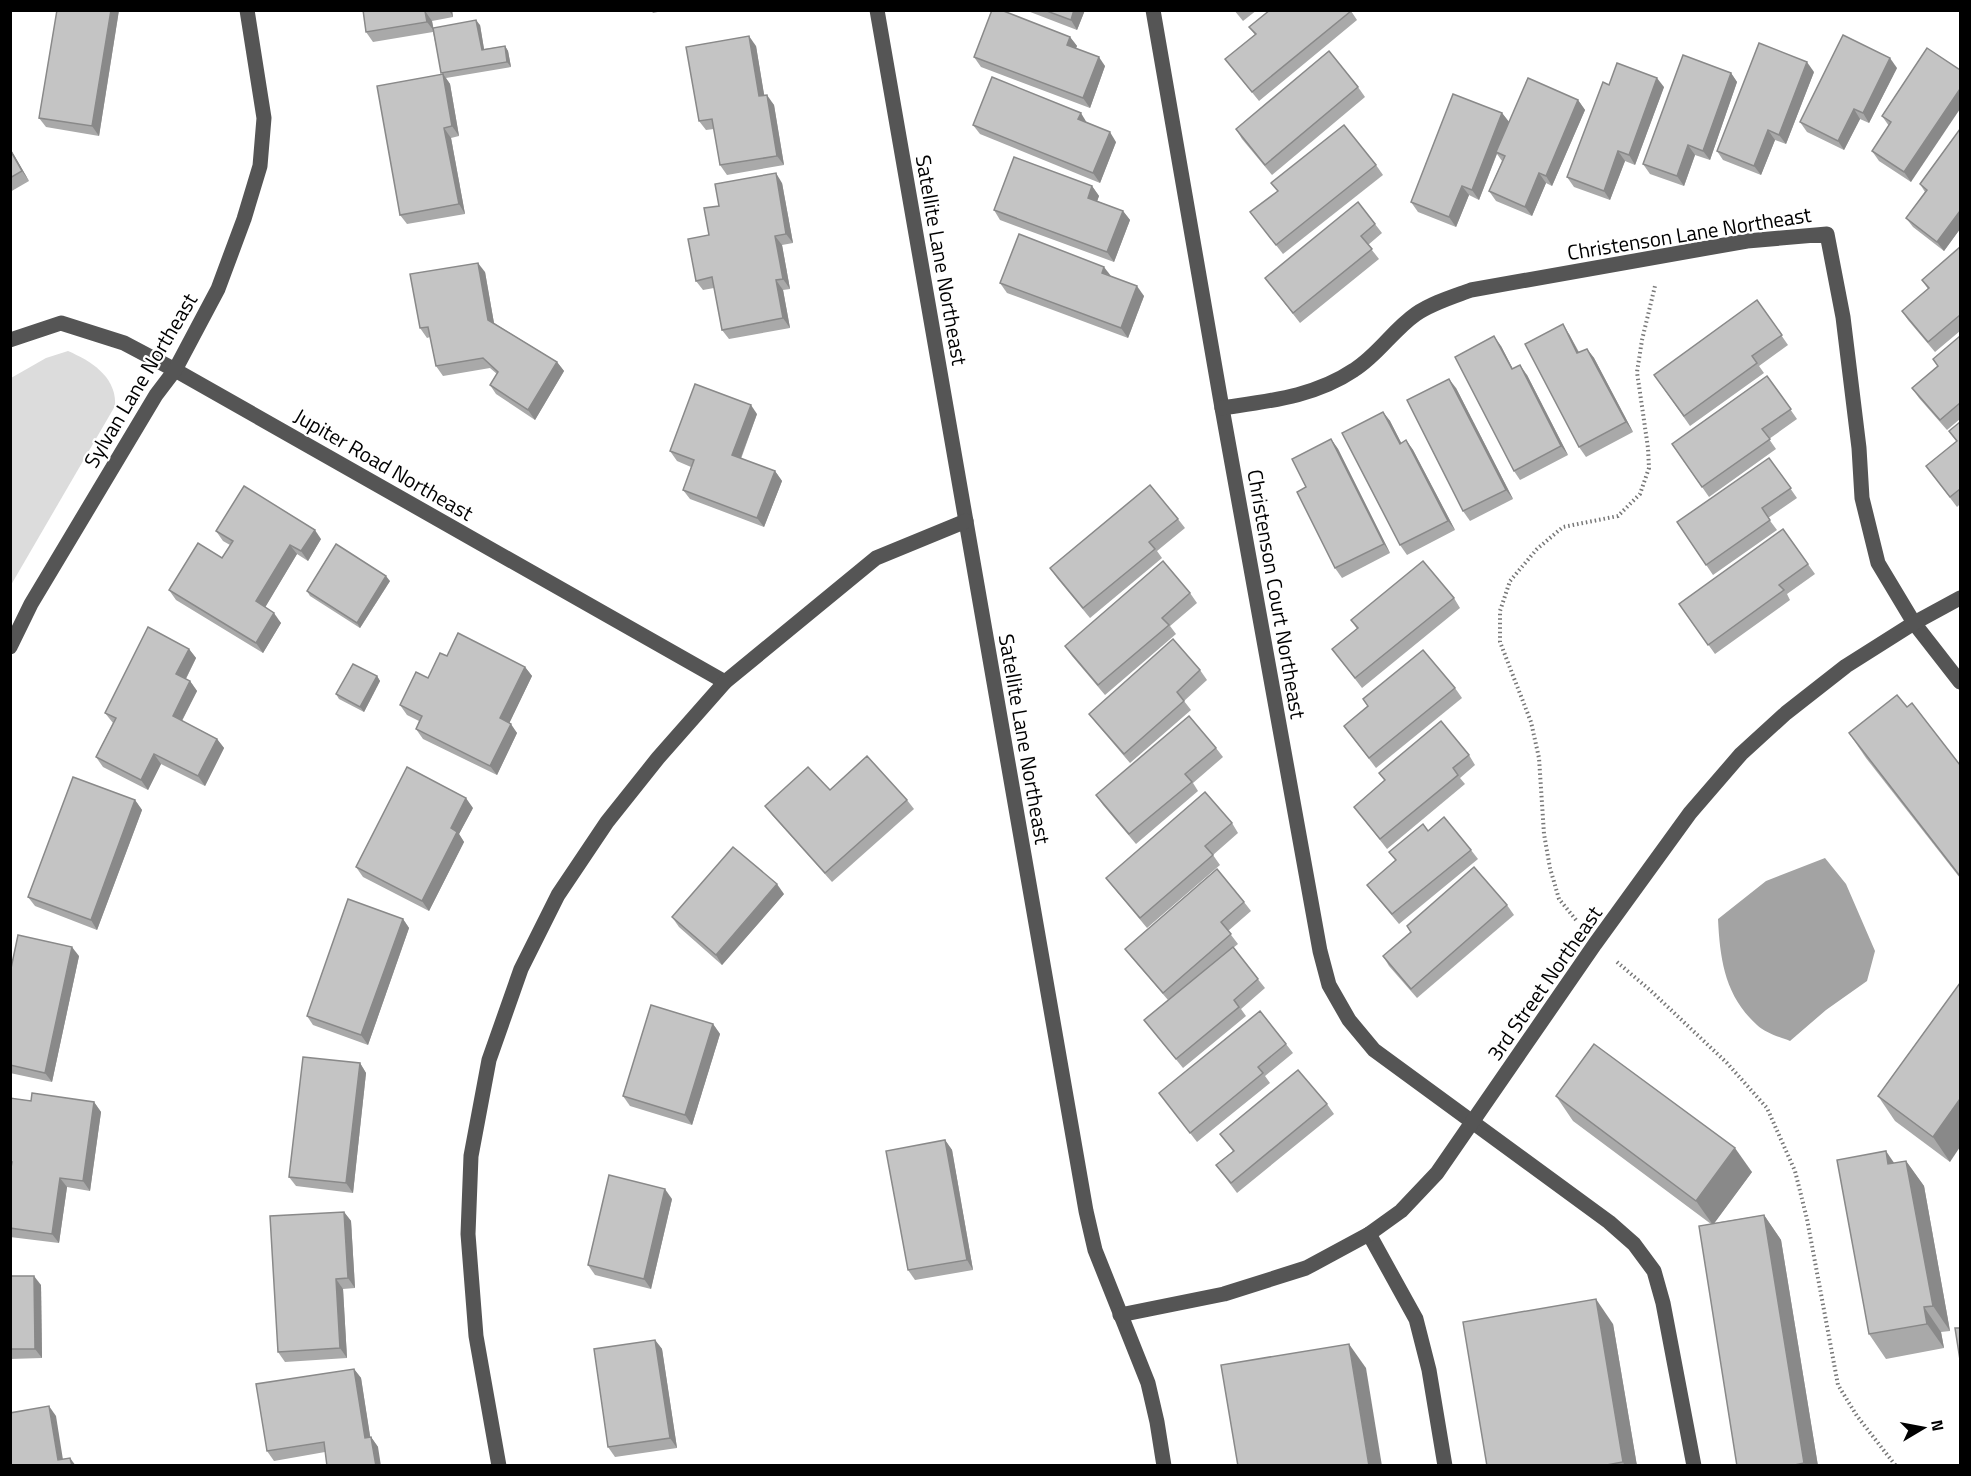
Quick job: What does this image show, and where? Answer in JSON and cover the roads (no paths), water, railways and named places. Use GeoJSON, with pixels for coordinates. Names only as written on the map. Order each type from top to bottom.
{"type":"FeatureCollection","features":[{"type":"Feature","properties":{"kind":"street","name":"Sylvan Lane Northeast"},"geometry":{"type":"LineString","coordinates":[[10,647],[37,594],[156,395],[175,370],[218,289],[261,166],[264,118],[247,10]]}},
{"type":"Feature","properties":{"kind":"street","name":"Satellite Lane Northeast"},"geometry":{"type":"LineString","coordinates":[[877,10],[1086,1211],[1095,1250],[1148,1383],[1164,1466]]}},
{"type":"Feature","properties":{"kind":"street","name":"Christenson Court Northeast"},"geometry":{"type":"LineString","coordinates":[[1153,10],[1320,951],[1329,985],[1349,1020],[1374,1050],[1472,1124],[1609,1222],[1634,1244],[1654,1271],[1663,1303],[1694,1466]]}},
{"type":"Feature","properties":{"kind":"street","name":"Christenson Lane Northeast"},"geometry":{"type":"LineString","coordinates":[[1222,408],[1287,398],[1322,388],[1375,355],[1416,314],[1443,300],[1471,290],[1747,241],[1827,234],[1843,317],[1860,448],[1862,498],[1878,563],[1914,623],[1960,682]]}},
{"type":"Feature","properties":{"kind":"street","name":"Jupiter Road Northeast"},"geometry":{"type":"LineString","coordinates":[[10,340],[61,323],[124,343],[725,682]]}},
{"type":"Feature","properties":{"kind":"street"},"geometry":{"type":"LineString","coordinates":[[499,1466],[476,1336],[468,1234],[471,1156],[489,1060],[521,969],[558,895],[607,822],[658,758],[725,682],[876,558],[966,521]]}},
{"type":"Feature","properties":{"kind":"street","name":"3rd Street Northeast"},"geometry":{"type":"LineString","coordinates":[[1120,1315],[1224,1294],[1306,1268],[1369,1234],[1401,1211],[1437,1173],[1595,944],[1690,813],[1741,754],[1786,713],[1846,666],[1914,623],[1960,598]]}},
{"type":"Feature","properties":{"kind":"street"},"geometry":{"type":"LineString","coordinates":[[1369,1234],[1416,1319],[1429,1370],[1445,1466]]}}]}
